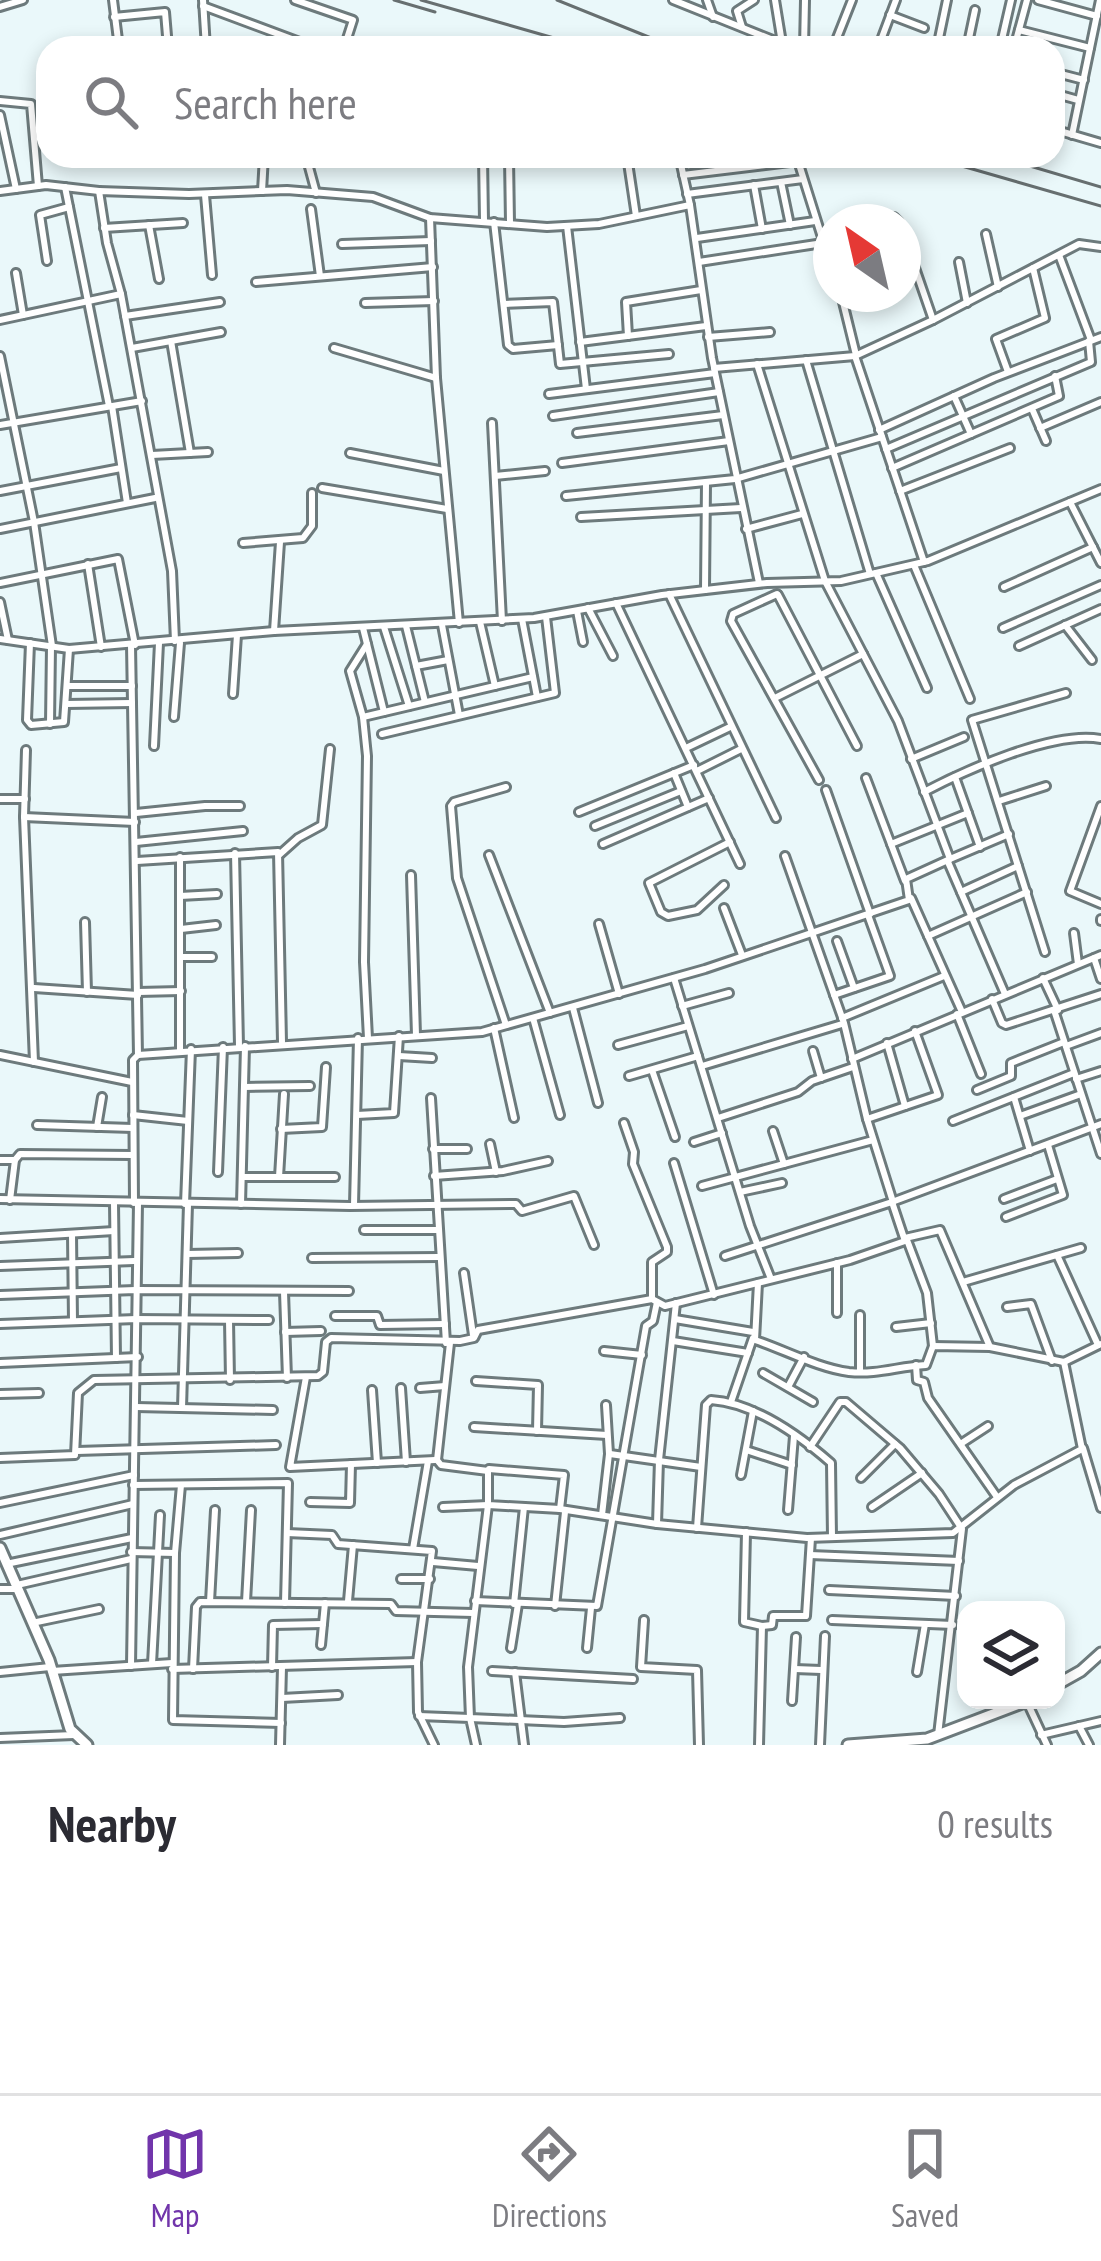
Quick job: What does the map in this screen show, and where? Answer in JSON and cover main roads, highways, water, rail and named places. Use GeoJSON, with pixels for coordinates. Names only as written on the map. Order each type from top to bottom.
{"type":"FeatureCollection","features":[{"type":"Feature","properties":{"kind":"main road"},"geometry":{"type":"LineString","coordinates":[[0,1548],[52,1669],[66,1720],[87,1745]]}},
{"type":"Feature","properties":{"kind":"main road"},"geometry":{"type":"LineString","coordinates":[[1065,1676],[1101,1653]]}},
{"type":"Feature","properties":{"kind":"main road"},"geometry":{"type":"LineString","coordinates":[[848,1745],[934,1739],[1008,1709]]}},
{"type":"Feature","properties":{"kind":"railway"},"geometry":{"type":"LineString","coordinates":[[394,0],[435,12]]}},
{"type":"Feature","properties":{"kind":"railway"},"geometry":{"type":"LineString","coordinates":[[421,0],[547,36]]}},
{"type":"Feature","properties":{"kind":"railway"},"geometry":{"type":"LineString","coordinates":[[557,0],[646,36]]}},
{"type":"Feature","properties":{"kind":"railway"},"geometry":{"type":"LineString","coordinates":[[969,168],[1101,206]]}},
{"type":"Feature","properties":{"kind":"railway"},"geometry":{"type":"LineString","coordinates":[[1037,168],[1101,187]]}}]}
